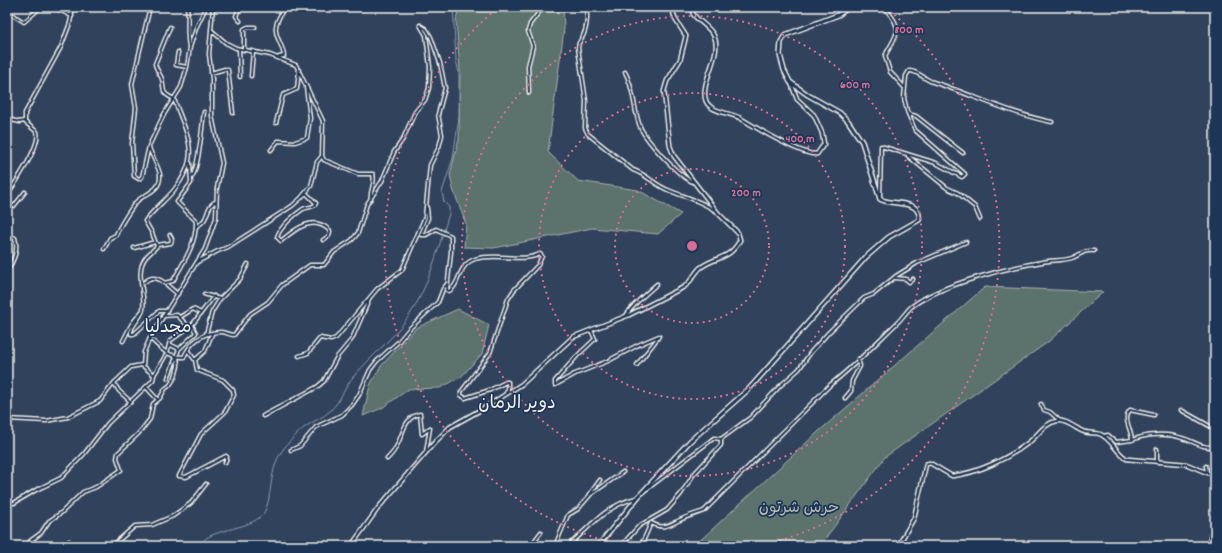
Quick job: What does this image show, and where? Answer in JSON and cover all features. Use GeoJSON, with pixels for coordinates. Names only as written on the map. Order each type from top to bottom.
{"type":"FeatureCollection","features":[{"type":"Feature","properties":{"kind":"main road"},"geometry":{"type":"LineString","coordinates":[[598,546],[638,497],[690,441],[749,389],[866,257],[889,237],[919,220],[918,212],[911,206],[880,199],[862,142],[848,121],[840,113],[808,96],[790,82],[784,70],[780,54],[781,42],[785,35],[797,29],[834,17],[849,7]]}},
{"type":"Feature","properties":{"kind":"street"},"geometry":{"type":"LineString","coordinates":[[7,10],[24,22],[37,8],[41,7]]}},
{"type":"Feature","properties":{"kind":"street"},"geometry":{"type":"LineString","coordinates":[[53,7],[72,16]]}},
{"type":"Feature","properties":{"kind":"street"},"geometry":{"type":"LineString","coordinates":[[24,121],[28,107],[61,47],[72,16],[73,7]]}},
{"type":"Feature","properties":{"kind":"street"},"geometry":{"type":"LineString","coordinates":[[150,7],[132,84],[136,108],[132,143],[134,176],[137,179],[142,177],[148,146],[158,124],[181,86],[187,67],[190,47],[197,26],[206,7]]}},
{"type":"Feature","properties":{"kind":"street"},"geometry":{"type":"LineString","coordinates":[[187,7],[187,38],[190,47]]}},
{"type":"Feature","properties":{"kind":"street"},"geometry":{"type":"LineString","coordinates":[[143,366],[144,352],[150,338],[165,311],[178,294],[205,249],[215,222],[217,207],[216,202],[222,163],[212,122],[209,54],[213,7]]}},
{"type":"Feature","properties":{"kind":"street"},"geometry":{"type":"LineString","coordinates":[[240,7],[236,16],[240,21]]}},
{"type":"Feature","properties":{"kind":"street"},"geometry":{"type":"LineString","coordinates":[[280,57],[284,56],[284,51],[276,32],[276,25],[283,7]]}},
{"type":"Feature","properties":{"kind":"street"},"geometry":{"type":"LineString","coordinates":[[529,93],[528,66],[533,46],[528,31],[530,24],[542,7]]}},
{"type":"Feature","properties":{"kind":"street"},"geometry":{"type":"LineString","coordinates":[[586,7],[586,23],[578,48],[586,101],[585,128],[588,134],[633,170],[642,173],[667,190],[703,202],[718,213]]}},
{"type":"Feature","properties":{"kind":"street"},"geometry":{"type":"LineString","coordinates":[[351,546],[379,507],[426,452],[450,427],[522,384],[574,337],[626,316],[684,287],[690,283],[700,268],[729,254],[736,248],[740,240],[738,234],[718,213],[672,152],[666,124],[664,91],[667,81],[680,60],[686,36],[674,19],[672,7]]}},
{"type":"Feature","properties":{"kind":"street"},"geometry":{"type":"LineString","coordinates":[[693,7],[693,14],[713,34],[716,40],[711,72],[705,92],[707,104],[712,108],[735,116],[786,143],[812,154],[817,154],[824,144],[822,133],[814,115],[797,99],[790,82]]}},
{"type":"Feature","properties":{"kind":"street"},"geometry":{"type":"LineString","coordinates":[[888,7],[888,12],[896,22],[898,29],[885,56],[890,72],[904,87]]}},
{"type":"Feature","properties":{"kind":"street"},"geometry":{"type":"LineString","coordinates":[[150,338],[167,353],[177,357],[184,357],[195,340],[206,334],[220,332],[230,335],[236,333],[250,314],[268,302],[282,285],[310,265],[321,266],[326,263],[334,252],[356,236],[360,228],[365,208],[382,181],[394,152],[403,139],[415,112],[427,95],[430,79],[429,56],[426,35],[420,25],[426,29],[431,37],[440,63],[445,88],[438,114],[442,136],[439,147],[430,165],[425,217],[402,270],[380,286],[336,338],[331,340],[320,338],[308,353],[299,356]]}},
{"type":"Feature","properties":{"kind":"street"},"geometry":{"type":"LineString","coordinates":[[164,283],[173,281],[181,268],[190,251],[196,226],[196,221],[177,202],[190,185],[191,148],[174,99],[165,95],[162,90],[162,79],[155,64],[170,27]]}},
{"type":"Feature","properties":{"kind":"street"},"geometry":{"type":"LineString","coordinates":[[244,50],[244,29],[248,27],[256,27]]}},
{"type":"Feature","properties":{"kind":"street"},"geometry":{"type":"LineString","coordinates":[[196,263],[215,252],[228,247],[292,206],[311,186],[317,162],[322,156],[323,121],[296,65],[280,57],[239,49],[226,43],[211,30]]}},
{"type":"Feature","properties":{"kind":"street"},"geometry":{"type":"LineString","coordinates":[[239,49],[240,77]]}},
{"type":"Feature","properties":{"kind":"street"},"geometry":{"type":"LineString","coordinates":[[178,52],[176,65],[187,67]]}},
{"type":"Feature","properties":{"kind":"street"},"geometry":{"type":"LineString","coordinates":[[251,76],[253,52]]}},
{"type":"Feature","properties":{"kind":"street"},"geometry":{"type":"LineString","coordinates":[[211,73],[225,69],[228,70],[233,112]]}},
{"type":"Feature","properties":{"kind":"street"},"geometry":{"type":"LineString","coordinates":[[276,123],[283,95],[297,89],[299,69]]}},
{"type":"Feature","properties":{"kind":"street"},"geometry":{"type":"LineString","coordinates":[[880,199],[881,146],[936,163],[962,177],[966,174],[918,133],[908,114],[904,98],[906,76],[911,70],[931,82],[981,101],[1005,107],[1030,118],[1052,122]]}},
{"type":"Feature","properties":{"kind":"street"},"geometry":{"type":"LineString","coordinates":[[625,72],[631,84],[642,130],[671,165],[694,182]]}},
{"type":"Feature","properties":{"kind":"street"},"geometry":{"type":"LineString","coordinates":[[271,150],[278,141],[296,142],[307,138],[310,118],[306,86]]}},
{"type":"Feature","properties":{"kind":"street"},"geometry":{"type":"LineString","coordinates":[[191,178],[196,168],[204,112]]}},
{"type":"Feature","properties":{"kind":"street"},"geometry":{"type":"LineString","coordinates":[[908,114],[916,116],[963,152]]}},
{"type":"Feature","properties":{"kind":"street"},"geometry":{"type":"LineString","coordinates":[[7,119],[20,122],[24,121],[37,132],[38,140],[20,175],[7,195]]}},
{"type":"Feature","properties":{"kind":"street"},"geometry":{"type":"LineString","coordinates":[[104,249],[110,238],[116,235],[118,228],[134,205],[143,196],[153,191],[160,182],[160,174],[148,146]]}},
{"type":"Feature","properties":{"kind":"street"},"geometry":{"type":"LineString","coordinates":[[907,155],[947,188],[958,192],[975,207],[980,219]]}},
{"type":"Feature","properties":{"kind":"street"},"geometry":{"type":"LineString","coordinates":[[322,156],[324,160],[358,174],[373,174],[374,186],[370,193],[371,199]]}},
{"type":"Feature","properties":{"kind":"street"},"geometry":{"type":"LineString","coordinates":[[165,311],[159,311],[133,335],[130,332],[143,310],[141,284],[144,259],[157,247],[145,221],[175,190],[190,162]]}},
{"type":"Feature","properties":{"kind":"street"},"geometry":{"type":"LineString","coordinates":[[7,207],[14,206],[25,192]]}},
{"type":"Feature","properties":{"kind":"street"},"geometry":{"type":"LineString","coordinates":[[306,193],[316,203],[315,205],[297,213],[282,228],[277,237],[280,241],[311,222],[317,222],[330,231],[329,236],[323,240]]}},
{"type":"Feature","properties":{"kind":"street"},"geometry":{"type":"LineString","coordinates":[[196,226],[205,221],[209,207],[216,202]]}},
{"type":"Feature","properties":{"kind":"street"},"geometry":{"type":"LineString","coordinates":[[426,208],[428,218],[421,235],[426,235],[436,228],[451,236],[452,240],[447,290],[450,291],[466,263],[475,259],[498,256],[531,258],[540,254],[542,256],[538,265],[514,290],[508,299],[490,352],[460,392],[465,398],[490,390],[506,382],[508,384],[508,390],[504,396]]}},
{"type":"Feature","properties":{"kind":"street"},"geometry":{"type":"LineString","coordinates":[[7,234],[14,238],[16,243],[14,258],[7,272]]}},
{"type":"Feature","properties":{"kind":"street"},"geometry":{"type":"LineString","coordinates":[[134,248],[156,243],[171,243],[172,239],[170,235]]}},
{"type":"Feature","properties":{"kind":"street"},"geometry":{"type":"LineString","coordinates":[[647,489],[714,438],[721,439],[751,417],[780,386],[799,370],[824,337],[864,298],[874,294],[894,278],[917,263],[966,242]]}},
{"type":"Feature","properties":{"kind":"street"},"geometry":{"type":"LineString","coordinates":[[650,522],[664,528],[704,511],[830,384],[846,373],[858,358],[910,308],[934,293],[1005,270],[1041,262],[1073,258],[1080,252],[1094,251]]}},
{"type":"Feature","properties":{"kind":"street"},"geometry":{"type":"LineString","coordinates":[[206,334],[210,316],[220,298],[240,279],[248,264]]}},
{"type":"Feature","properties":{"kind":"street"},"geometry":{"type":"LineString","coordinates":[[141,284],[152,278],[164,283],[178,294]]}},
{"type":"Feature","properties":{"kind":"street"},"geometry":{"type":"LineString","coordinates":[[894,278],[901,278],[909,282],[913,279]]}},
{"type":"Feature","properties":{"kind":"street"},"geometry":{"type":"LineString","coordinates":[[291,450],[300,446],[316,427],[342,415],[352,405],[359,395],[373,365],[438,302],[443,288],[448,283]]}},
{"type":"Feature","properties":{"kind":"street"},"geometry":{"type":"LineString","coordinates":[[626,316],[630,308],[637,304],[657,284]]}},
{"type":"Feature","properties":{"kind":"street"},"geometry":{"type":"LineString","coordinates":[[204,294],[220,298]]}},
{"type":"Feature","properties":{"kind":"street"},"geometry":{"type":"LineString","coordinates":[[7,503],[14,502],[61,478],[84,454],[106,425],[151,383],[167,353],[169,344],[174,337],[192,325],[214,296]]}},
{"type":"Feature","properties":{"kind":"street"},"geometry":{"type":"LineString","coordinates":[[263,416],[317,388],[324,381],[337,357],[352,339],[370,297]]}},
{"type":"Feature","properties":{"kind":"street"},"geometry":{"type":"LineString","coordinates":[[163,316],[180,316],[193,309],[201,313]]}},
{"type":"Feature","properties":{"kind":"street"},"geometry":{"type":"LineString","coordinates":[[123,341],[130,325],[143,310]]}},
{"type":"Feature","properties":{"kind":"street"},"geometry":{"type":"LineString","coordinates":[[180,316],[189,327]]}},
{"type":"Feature","properties":{"kind":"street"},"geometry":{"type":"LineString","coordinates":[[168,378],[179,349],[196,333],[192,325]]}},
{"type":"Feature","properties":{"kind":"street"},"geometry":{"type":"LineString","coordinates":[[591,330],[596,339],[577,356],[554,381],[555,385],[575,374],[608,361],[638,344],[659,336],[636,366]]}},
{"type":"Feature","properties":{"kind":"street"},"geometry":{"type":"LineString","coordinates":[[195,360],[205,352],[212,334]]}},
{"type":"Feature","properties":{"kind":"street"},"geometry":{"type":"LineString","coordinates":[[169,344],[179,349]]}},
{"type":"Feature","properties":{"kind":"street"},"geometry":{"type":"LineString","coordinates":[[188,351],[195,360],[197,370],[223,380],[233,390],[234,395],[226,412],[201,434],[184,468],[178,474],[180,477],[186,477],[226,456],[225,464]]}},
{"type":"Feature","properties":{"kind":"street"},"geometry":{"type":"LineString","coordinates":[[32,546],[30,541],[41,533],[49,521],[61,513],[83,492],[96,488],[120,471],[122,468],[118,459],[118,453],[145,426],[151,416],[153,404],[158,400],[175,377],[178,366],[177,357]]}},
{"type":"Feature","properties":{"kind":"street"},"geometry":{"type":"LineString","coordinates":[[845,398],[851,391],[852,380],[860,366],[858,358]]}},
{"type":"Feature","properties":{"kind":"street"},"geometry":{"type":"LineString","coordinates":[[7,419],[46,421],[68,417],[100,401],[114,383],[132,366],[138,364],[143,366],[154,376]]}},
{"type":"Feature","properties":{"kind":"street"},"geometry":{"type":"LineString","coordinates":[[114,383],[118,391],[130,402]]}},
{"type":"Feature","properties":{"kind":"street"},"geometry":{"type":"LineString","coordinates":[[146,388],[158,400]]}},
{"type":"Feature","properties":{"kind":"street"},"geometry":{"type":"LineString","coordinates":[[1041,404],[1044,410],[1050,412],[1059,420],[1084,432],[1104,436],[1108,435],[1116,442],[1146,436],[1171,436],[1181,437],[1207,448],[1215,447]]}},
{"type":"Feature","properties":{"kind":"street"},"geometry":{"type":"LineString","coordinates":[[1132,440],[1126,419],[1127,413],[1130,410],[1154,416]]}},
{"type":"Feature","properties":{"kind":"street"},"geometry":{"type":"LineString","coordinates":[[1181,410],[1215,429]]}},
{"type":"Feature","properties":{"kind":"street"},"geometry":{"type":"LineString","coordinates":[[387,459],[395,450],[405,426],[414,415],[420,414],[422,416],[420,426],[422,434],[430,428],[426,452]]}},
{"type":"Feature","properties":{"kind":"street"},"geometry":{"type":"LineString","coordinates":[[898,546],[914,518],[926,464],[930,463],[952,476],[983,467],[1022,447],[1048,424],[1059,420]]}},
{"type":"Feature","properties":{"kind":"street"},"geometry":{"type":"LineString","coordinates":[[1104,436],[1125,458],[1186,464],[1215,474]]}},
{"type":"Feature","properties":{"kind":"street"},"geometry":{"type":"LineString","coordinates":[[621,546],[639,526],[650,522],[670,507],[694,474],[721,445],[721,439]]}},
{"type":"Feature","properties":{"kind":"street"},"geometry":{"type":"LineString","coordinates":[[1157,449],[1157,462]]}},
{"type":"Feature","properties":{"kind":"street"},"geometry":{"type":"LineString","coordinates":[[1206,466],[1207,472]]}},
{"type":"Feature","properties":{"kind":"street"},"geometry":{"type":"LineString","coordinates":[[590,495],[623,472]]}},
{"type":"Feature","properties":{"kind":"street"},"geometry":{"type":"LineString","coordinates":[[555,546],[560,539],[565,519],[590,495],[600,480]]}},
{"type":"Feature","properties":{"kind":"street"},"geometry":{"type":"LineString","coordinates":[[112,546],[134,526],[152,525],[173,516],[191,502],[206,484]]}},
{"type":"Feature","properties":{"kind":"street"},"geometry":{"type":"LineString","coordinates":[[568,546],[605,512],[622,502],[638,497]]}},
{"type":"Feature","properties":{"kind":"street"},"geometry":{"type":"LineString","coordinates":[[1208,546],[1215,517]]}},
{"type":"Feature","properties":{"kind":"street"},"geometry":{"type":"LineString","coordinates":[[642,546],[650,522]]}},
{"type":"Feature","properties":{"kind":"street"},"geometry":{"type":"LineString","coordinates":[[538,546],[535,540],[541,532]]}},
{"type":"Feature","properties":{"kind":"street"},"geometry":{"type":"LineString","coordinates":[[59,546],[69,541]]}},
{"type":"Feature","properties":{"kind":"street"},"geometry":{"type":"LineString","coordinates":[[726,546],[731,544],[735,546]]}},
{"type":"Feature","properties":{"kind":"green space"},"geometry":{"type":"Polygon","coordinates":[[[459,7],[563,7],[564,29],[548,152],[578,181],[638,190],[681,214],[658,234],[592,228],[494,248],[464,247],[466,224],[453,189],[450,175],[459,139],[460,70],[456,20],[459,7]]]}},
{"type":"Feature","properties":{"kind":"green space","name":"حرش شرتون"},"geometry":{"type":"Polygon","coordinates":[[[985,287],[1103,292],[1048,342],[885,457],[820,546],[694,546],[817,433],[985,287]]]}},
{"type":"Feature","properties":{"kind":"green space"},"geometry":{"type":"Polygon","coordinates":[[[458,309],[489,325],[482,354],[461,377],[440,388],[409,389],[382,408],[363,416],[370,385],[381,366],[416,328],[458,309]]]}},
{"type":"Feature","properties":{"kind":"waterway"},"geometry":{"type":"LineString","coordinates":[[200,546],[204,540],[210,536],[248,524],[257,520],[263,514],[268,501],[272,476],[282,451],[302,429],[324,416],[334,407],[354,376],[401,326],[420,297],[434,262],[449,214],[449,207],[444,202],[442,192],[453,158],[459,117],[459,73],[456,60],[453,7]]}},
{"type":"Feature","properties":{"kind":"district","name":"مجدليا"},"geometry":{"type":"Point","coordinates":[168,326]}},
{"type":"Feature","properties":{"kind":"district","name":"دوير الرمان"},"geometry":{"type":"Point","coordinates":[517,402]}}]}
